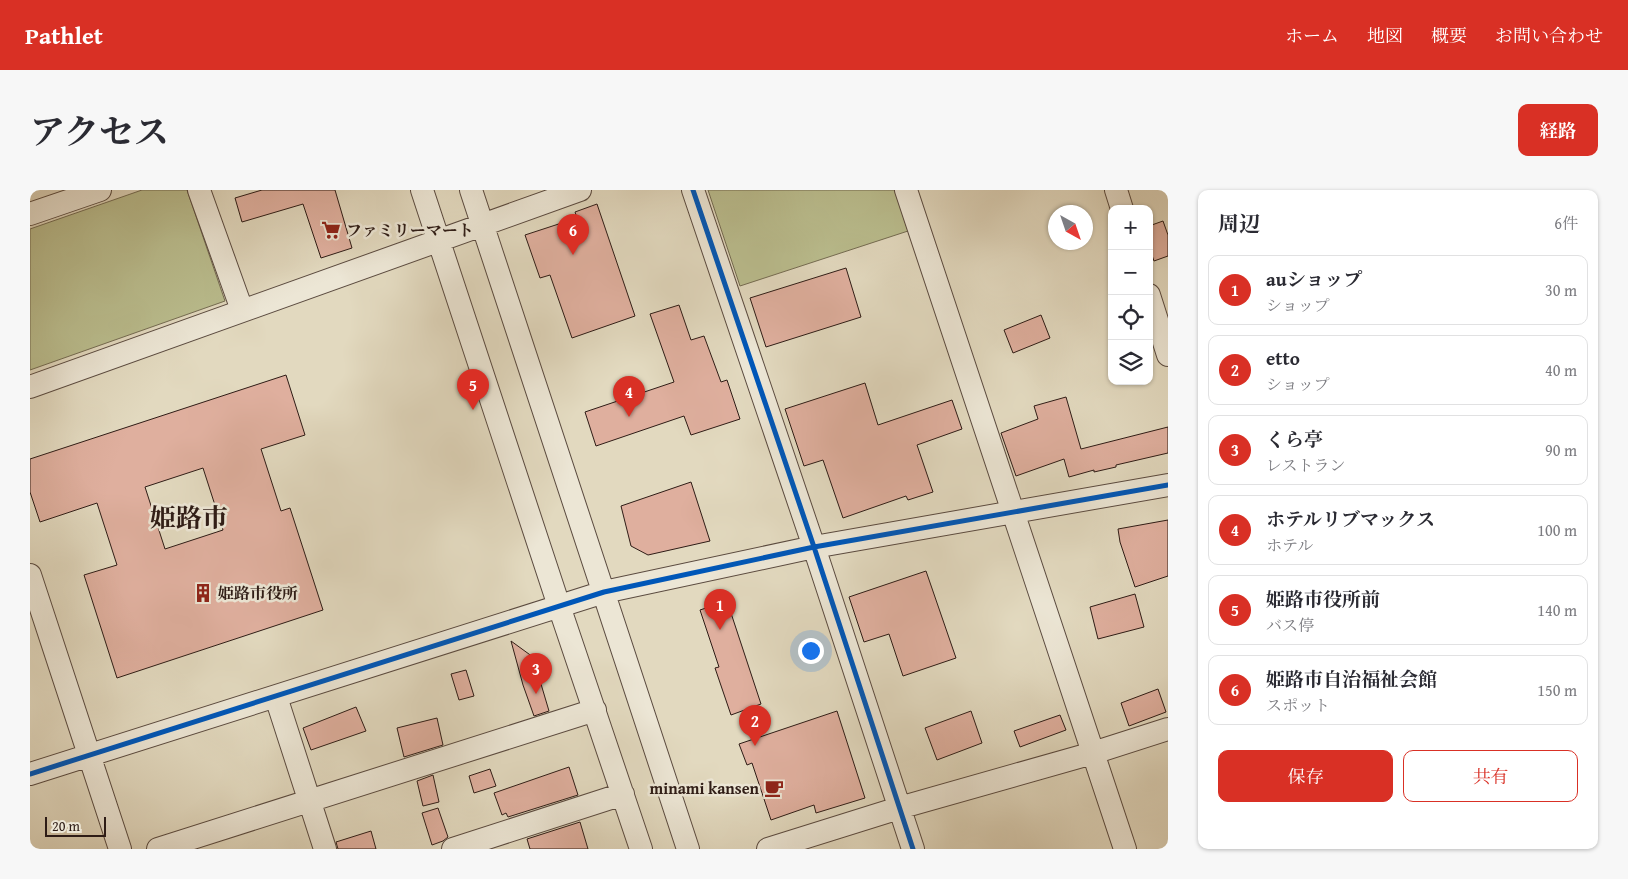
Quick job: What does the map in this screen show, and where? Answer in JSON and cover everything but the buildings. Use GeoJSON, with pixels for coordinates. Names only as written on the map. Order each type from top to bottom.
{"type":"FeatureCollection","features":[{"type":"Feature","properties":{"kind":"street"},"geometry":{"type":"LineString","coordinates":[[30,214],[100,190]]}},
{"type":"Feature","properties":{"kind":"street"},"geometry":{"type":"LineString","coordinates":[[199,190],[242,310]]}},
{"type":"Feature","properties":{"kind":"street"},"geometry":{"type":"LineString","coordinates":[[422,190],[558,606],[641,849]]}},
{"type":"Feature","properties":{"kind":"street"},"geometry":{"type":"LineString","coordinates":[[470,190],[688,849]]}},
{"type":"Feature","properties":{"kind":"street"},"geometry":{"type":"LineString","coordinates":[[30,387],[580,190]]}},
{"type":"Feature","properties":{"kind":"street"},"geometry":{"type":"LineString","coordinates":[[693,190],[814,547],[913,849]]}},
{"type":"Feature","properties":{"kind":"street"},"geometry":{"type":"LineString","coordinates":[[906,190],[1125,849]]}},
{"type":"Feature","properties":{"kind":"street"},"geometry":{"type":"LineString","coordinates":[[1116,190],[1121,205]]}},
{"type":"Feature","properties":{"kind":"street"},"geometry":{"type":"LineString","coordinates":[[1153,308],[1168,355]]}},
{"type":"Feature","properties":{"kind":"street"},"geometry":{"type":"LineString","coordinates":[[30,774],[604,592],[814,547],[1168,486]]}},
{"type":"Feature","properties":{"kind":"street"},"geometry":{"type":"LineString","coordinates":[[30,575],[120,849]]}},
{"type":"Feature","properties":{"kind":"street"},"geometry":{"type":"LineString","coordinates":[[276,697],[325,849]]}},
{"type":"Feature","properties":{"kind":"street"},"geometry":{"type":"LineString","coordinates":[[158,849],[595,710]]}},
{"type":"Feature","properties":{"kind":"street"},"geometry":{"type":"LineString","coordinates":[[768,849],[899,808],[1092,753],[1168,729]]}},
{"type":"Feature","properties":{"kind":"street"},"geometry":{"type":"LineString","coordinates":[[453,849],[623,794]]}},
{"type":"Feature","properties":{"kind":"green space"},"geometry":{"type":"Polygon","coordinates":[[[142,190],[187,190],[225,301],[30,370],[30,229],[142,190]]]}},
{"type":"Feature","properties":{"kind":"green space"},"geometry":{"type":"Polygon","coordinates":[[[708,190],[895,190],[908,231],[740,286],[708,190]]]}},
{"type":"Feature","properties":{"kind":"cycle path"},"geometry":{"type":"LineString","coordinates":[[693,190],[814,547],[913,849]]}},
{"type":"Feature","properties":{"kind":"cycle path"},"geometry":{"type":"LineString","coordinates":[[30,774],[604,592],[814,547],[1168,485]]}},
{"type":"Feature","properties":{"kind":"place","name":"ファミリーマート"},"geometry":{"type":"Point","coordinates":[331,230]}},
{"type":"Feature","properties":{"kind":"place","name":"姫路市自治福祉会館"},"geometry":{"type":"Point","coordinates":[573,255]}},
{"type":"Feature","properties":{"kind":"place","name":"姫路市役所前"},"geometry":{"type":"Point","coordinates":[473,410]}},
{"type":"Feature","properties":{"kind":"place","name":"ホテルリブマックス"},"geometry":{"type":"Point","coordinates":[629,417]}},
{"type":"Feature","properties":{"kind":"place","name":"姫路市役所"},"geometry":{"type":"Point","coordinates":[203,593]}},
{"type":"Feature","properties":{"kind":"place","name":"auショップ"},"geometry":{"type":"Point","coordinates":[720,630]}},
{"type":"Feature","properties":{"kind":"place","name":"くら亭"},"geometry":{"type":"Point","coordinates":[536,694]}},
{"type":"Feature","properties":{"kind":"place","name":"etto"},"geometry":{"type":"Point","coordinates":[755,746]}},
{"type":"Feature","properties":{"kind":"place","name":"minami kansen"},"geometry":{"type":"Point","coordinates":[774,788]}},
{"type":"Feature","properties":{"kind":"district","name":"姫路市"},"geometry":{"type":"Point","coordinates":[189,517]}}]}
